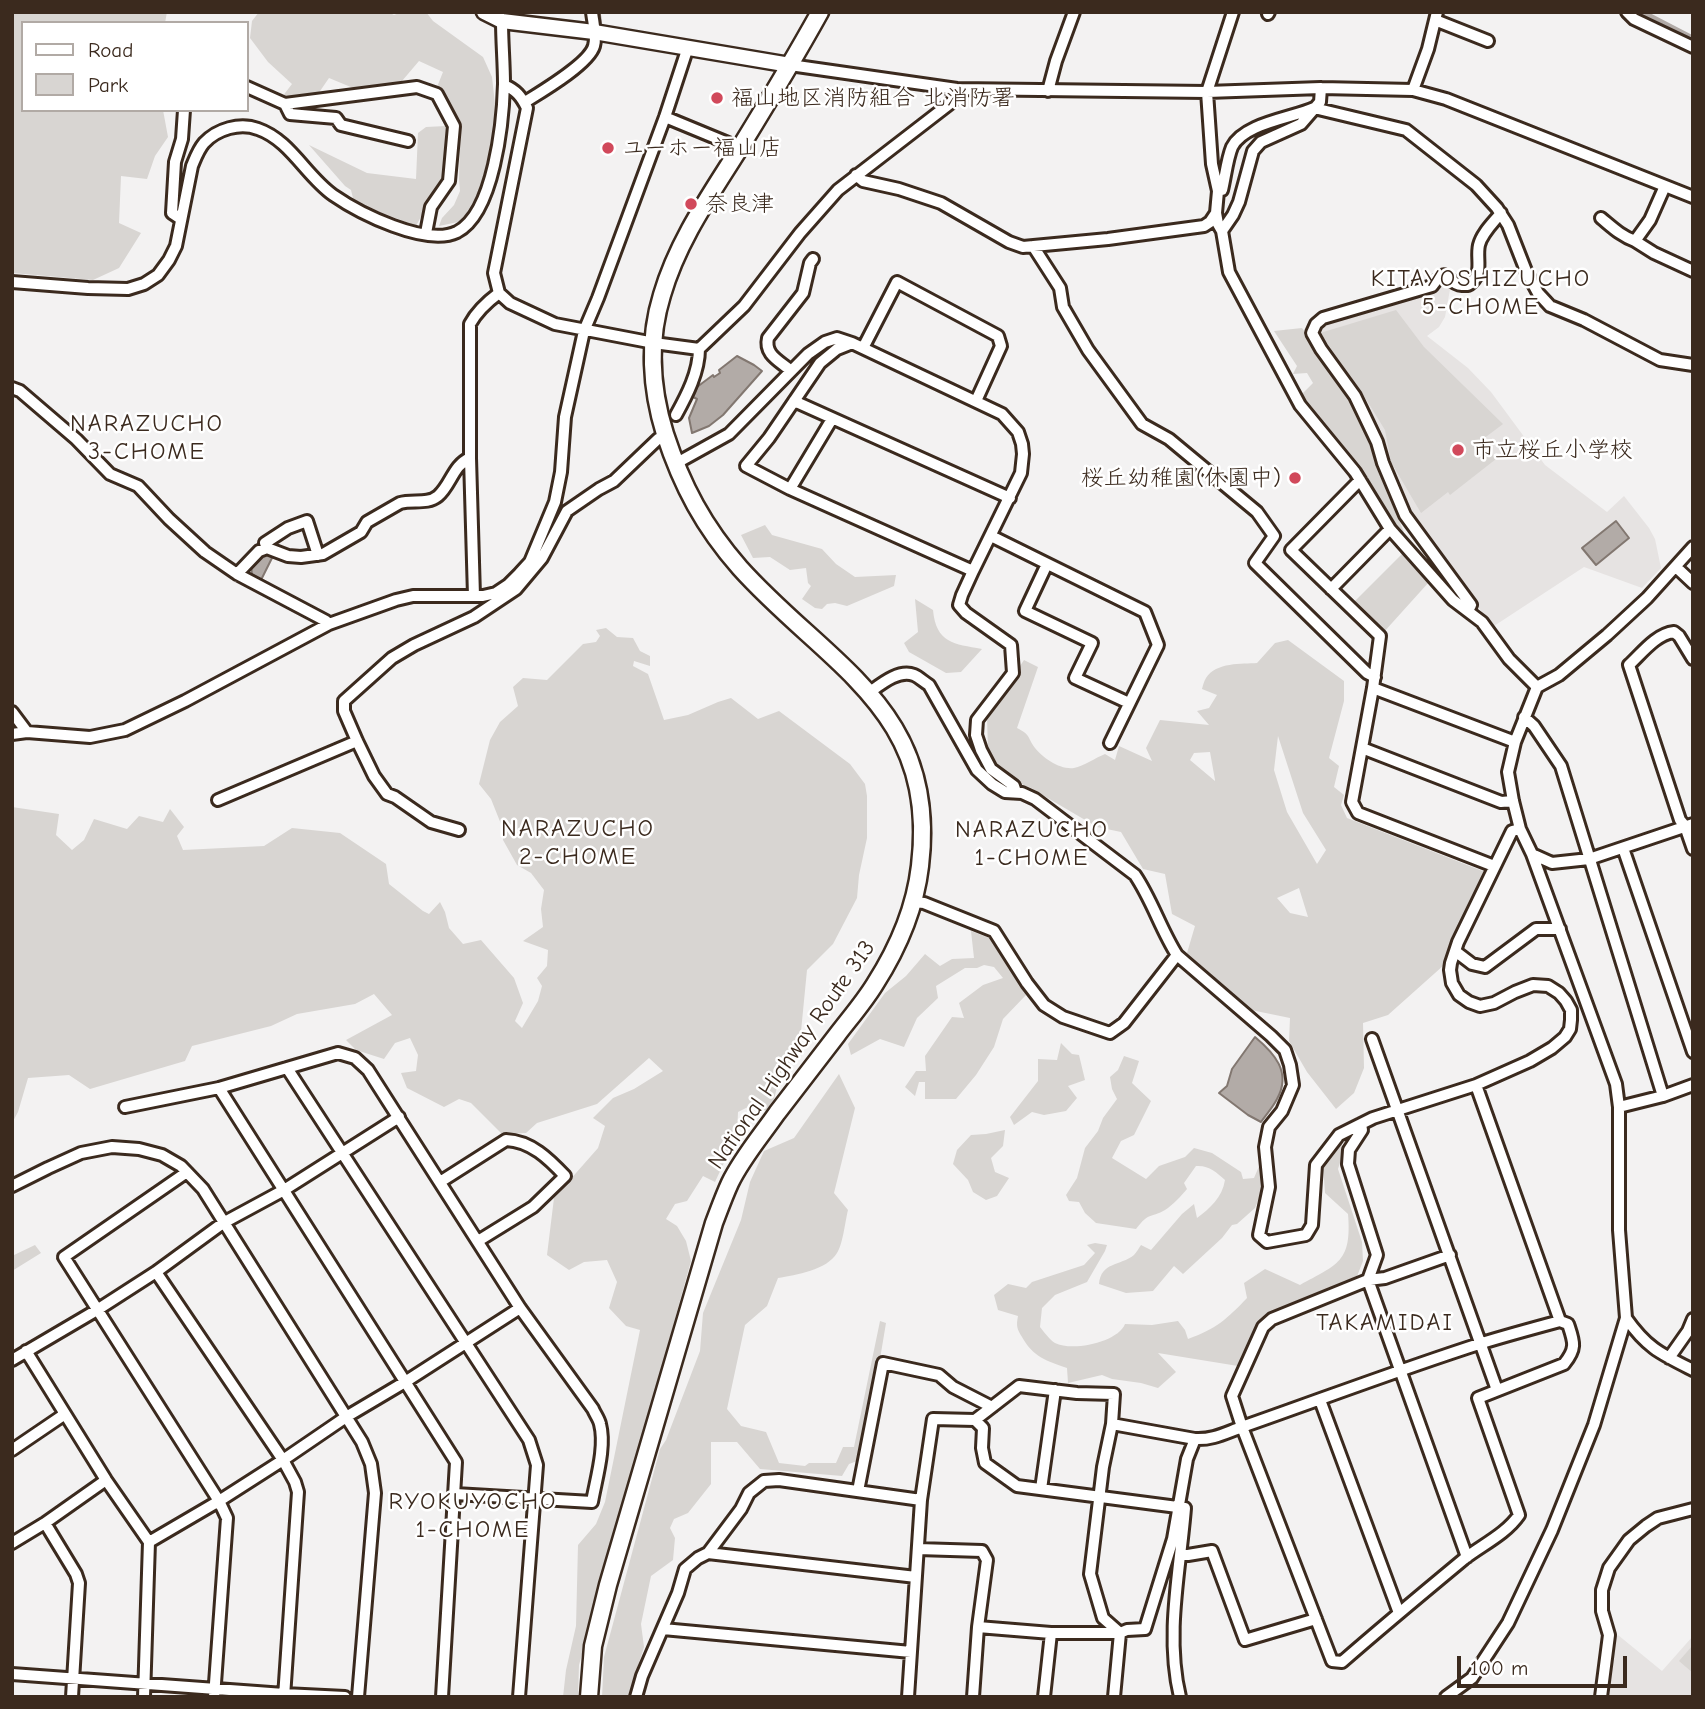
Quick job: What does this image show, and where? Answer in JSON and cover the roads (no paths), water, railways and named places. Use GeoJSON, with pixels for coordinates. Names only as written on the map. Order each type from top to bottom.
{"type":"FeatureCollection","features":[{"type":"Feature","properties":{"kind":"highway","name":"National Highway Route 313"},"geometry":{"type":"LineString","coordinates":[[589,1697],[593,1646],[608,1585],[723,1199],[758,1139],[874,986],[903,931],[914,902],[920,869],[922,839],[918,786],[900,738],[870,692],[741,569],[716,539],[699,513],[675,464],[655,397],[654,343],[661,298],[679,251],[707,197],[740,148],[820,12]]}},
{"type":"Feature","properties":{"kind":"main road"},"geometry":{"type":"LineString","coordinates":[[484,12],[502,21],[594,32],[790,65]]}},
{"type":"Feature","properties":{"kind":"street"},"geometry":{"type":"LineString","coordinates":[[525,103],[563,78],[586,58],[594,47],[592,12]]}},
{"type":"Feature","properties":{"kind":"street"},"geometry":{"type":"LineString","coordinates":[[1048,90],[1074,12]]}},
{"type":"Feature","properties":{"kind":"street"},"geometry":{"type":"LineString","coordinates":[[1233,12],[1207,92],[1212,164],[1218,191],[1216,214],[1222,231],[1228,272],[1300,405],[1360,480],[1390,528],[1453,600],[1482,622],[1509,659],[1537,687]]}},
{"type":"Feature","properties":{"kind":"street"},"geometry":{"type":"LineString","coordinates":[[1626,12],[1634,19],[1692,46]]}},
{"type":"Feature","properties":{"kind":"street"},"geometry":{"type":"LineString","coordinates":[[1413,90],[1436,16],[1488,41]]}},
{"type":"Feature","properties":{"kind":"street"},"geometry":{"type":"LineString","coordinates":[[12,282],[128,289],[144,284],[158,275],[176,246],[191,166],[203,145],[212,136],[227,129],[244,126],[272,135],[310,175],[352,207],[393,226],[440,236],[457,232],[480,207],[489,186],[499,140],[504,85],[502,21]]}},
{"type":"Feature","properties":{"kind":"street"},"geometry":{"type":"LineString","coordinates":[[12,734],[27,732],[90,737],[125,730],[186,701],[329,624],[413,596],[474,596],[496,593],[508,585],[530,562],[555,502],[561,472],[565,417],[584,331],[665,117],[688,47]]}},
{"type":"Feature","properties":{"kind":"street"},"geometry":{"type":"LineString","coordinates":[[790,65],[957,89],[1207,92],[1321,88],[1413,90],[1446,99],[1693,197]]}},
{"type":"Feature","properties":{"kind":"street"},"geometry":{"type":"LineString","coordinates":[[504,85],[522,96],[527,108],[495,273],[499,293],[510,303],[555,324],[699,349]]}},
{"type":"Feature","properties":{"kind":"street"},"geometry":{"type":"LineString","coordinates":[[248,87],[285,104],[417,87],[437,94],[454,126],[449,181],[431,207],[426,233]]}},
{"type":"Feature","properties":{"kind":"street"},"geometry":{"type":"LineString","coordinates":[[1222,231],[1239,202],[1253,151],[1261,142],[1301,124],[1320,102],[1321,88]]}},
{"type":"Feature","properties":{"kind":"street"},"geometry":{"type":"LineString","coordinates":[[676,415],[685,400],[699,363],[699,349],[744,306],[800,233],[838,190],[952,102],[957,89]]}},
{"type":"Feature","properties":{"kind":"street"},"geometry":{"type":"LineString","coordinates":[[285,104],[290,114],[336,118],[341,125],[408,141]]}},
{"type":"Feature","properties":{"kind":"street"},"geometry":{"type":"LineString","coordinates":[[1218,191],[1222,190],[1232,146],[1243,135],[1268,121],[1314,108],[1406,130],[1476,185],[1501,214],[1526,271],[1538,293],[1550,306],[1584,320],[1660,360],[1693,365]]}},
{"type":"Feature","properties":{"kind":"street"},"geometry":{"type":"LineString","coordinates":[[181,219],[172,213],[175,162],[184,112]]}},
{"type":"Feature","properties":{"kind":"street"},"geometry":{"type":"LineString","coordinates":[[665,117],[740,148]]}},
{"type":"Feature","properties":{"kind":"street"},"geometry":{"type":"LineString","coordinates":[[856,175],[863,181],[941,203],[1009,242],[1023,247],[1204,226],[1216,214]]}},
{"type":"Feature","properties":{"kind":"street"},"geometry":{"type":"LineString","coordinates":[[1635,241],[1650,220],[1665,186]]}},
{"type":"Feature","properties":{"kind":"street"},"geometry":{"type":"LineString","coordinates":[[1468,611],[1471,605],[1405,515],[1377,442],[1355,396],[1312,333],[1323,318],[1432,286],[1443,274],[1456,285],[1466,285],[1473,281],[1478,271],[1479,245],[1484,233],[1501,214]]}},
{"type":"Feature","properties":{"kind":"street"},"geometry":{"type":"LineString","coordinates":[[1601,218],[1626,238],[1693,271]]}},
{"type":"Feature","properties":{"kind":"street"},"geometry":{"type":"LineString","coordinates":[[1033,246],[1060,288],[1063,307],[1088,350],[1142,424],[1169,439],[1258,512],[1282,546],[1292,550],[1380,636],[1352,802],[1358,813],[1494,866]]}},
{"type":"Feature","properties":{"kind":"street"},"geometry":{"type":"LineString","coordinates":[[791,371],[768,351],[766,345],[768,338],[803,293],[813,259]]}},
{"type":"Feature","properties":{"kind":"street"},"geometry":{"type":"LineString","coordinates":[[863,348],[897,282],[998,336],[1001,346],[976,401]]}},
{"type":"Feature","properties":{"kind":"street"},"geometry":{"type":"LineString","coordinates":[[474,596],[470,324],[485,304],[499,293]]}},
{"type":"Feature","properties":{"kind":"street"},"geometry":{"type":"LineString","coordinates":[[675,464],[729,434],[808,354],[825,342],[837,338],[852,342],[1002,414],[1018,432],[1022,444],[1021,473],[973,571],[960,605],[966,613],[1011,645],[1013,673],[977,720],[976,735],[991,769],[1014,786],[1016,792]]}},
{"type":"Feature","properties":{"kind":"street"},"geometry":{"type":"LineString","coordinates":[[852,342],[837,349],[820,363],[769,438],[746,466],[790,489],[973,571]]}},
{"type":"Feature","properties":{"kind":"street"},"geometry":{"type":"LineString","coordinates":[[12,388],[20,391],[76,439],[110,474],[138,486],[205,552],[237,574],[329,624]]}},
{"type":"Feature","properties":{"kind":"street"},"geometry":{"type":"LineString","coordinates":[[794,401],[1010,498]]}},
{"type":"Feature","properties":{"kind":"street"},"geometry":{"type":"LineString","coordinates":[[790,489],[832,419]]}},
{"type":"Feature","properties":{"kind":"street"},"geometry":{"type":"LineString","coordinates":[[459,830],[431,822],[387,794],[373,776],[344,711],[344,701],[392,658],[474,618],[516,589],[542,558],[567,511],[614,481],[658,439]]}},
{"type":"Feature","properties":{"kind":"street"},"geometry":{"type":"LineString","coordinates":[[237,574],[259,551],[267,548],[288,556],[323,554],[361,532],[367,522],[400,503],[437,498],[462,461],[470,458]]}},
{"type":"Feature","properties":{"kind":"street"},"geometry":{"type":"LineString","coordinates":[[1292,550],[1360,480]]}},
{"type":"Feature","properties":{"kind":"street"},"geometry":{"type":"LineString","coordinates":[[267,548],[265,543],[288,528],[307,521],[318,555]]}},
{"type":"Feature","properties":{"kind":"street"},"geometry":{"type":"LineString","coordinates":[[1331,589],[1390,528]]}},
{"type":"Feature","properties":{"kind":"street"},"geometry":{"type":"LineString","coordinates":[[991,536],[1145,612],[1157,645],[1110,743]]}},
{"type":"Feature","properties":{"kind":"street"},"geometry":{"type":"LineString","coordinates":[[1274,537],[1255,563],[1374,682],[1514,743]]}},
{"type":"Feature","properties":{"kind":"street"},"geometry":{"type":"LineString","coordinates":[[1446,1697],[1472,1678],[1508,1623],[1552,1530],[1594,1425],[1626,1318],[1619,1230],[1619,1107],[1616,1084],[1532,854],[1520,829],[1508,772],[1514,743],[1537,687],[1559,675],[1607,635],[1647,598],[1693,547]]}},
{"type":"Feature","properties":{"kind":"street"},"geometry":{"type":"LineString","coordinates":[[1047,564],[1025,611],[1093,643],[1075,678],[1129,703]]}},
{"type":"Feature","properties":{"kind":"street"},"geometry":{"type":"LineString","coordinates":[[1676,567],[1693,583]]}},
{"type":"Feature","properties":{"kind":"street"},"geometry":{"type":"LineString","coordinates":[[1689,825],[1680,820],[1629,665],[1655,641],[1674,632],[1693,659]]}},
{"type":"Feature","properties":{"kind":"street"},"geometry":{"type":"LineString","coordinates":[[870,692],[885,681],[906,673],[916,675],[929,685],[977,770],[1005,792],[1022,793],[1035,799],[1135,875],[1177,955],[1285,1050],[1293,1085],[1282,1111],[1269,1127],[1265,1147],[1269,1187],[1259,1236],[1267,1242],[1306,1235],[1312,1225],[1316,1164],[1339,1135],[1373,1118],[1476,1085],[1530,1061],[1552,1048],[1570,1029],[1571,1010],[1559,993],[1548,986],[1533,985],[1494,1003],[1480,1006],[1458,995],[1452,983],[1450,970],[1455,951],[1512,831],[1520,829]]}},
{"type":"Feature","properties":{"kind":"street"},"geometry":{"type":"LineString","coordinates":[[12,712],[27,732]]}},
{"type":"Feature","properties":{"kind":"street"},"geometry":{"type":"LineString","coordinates":[[1524,717],[1534,726],[1561,766],[1663,1096]]}},
{"type":"Feature","properties":{"kind":"street"},"geometry":{"type":"LineString","coordinates":[[218,800],[357,741]]}},
{"type":"Feature","properties":{"kind":"street"},"geometry":{"type":"LineString","coordinates":[[1362,748],[1501,802],[1513,801]]}},
{"type":"Feature","properties":{"kind":"street"},"geometry":{"type":"LineString","coordinates":[[1532,854],[1552,863],[1588,859],[1689,825]]}},
{"type":"Feature","properties":{"kind":"street"},"geometry":{"type":"LineString","coordinates":[[1689,825],[1693,849]]}},
{"type":"Feature","properties":{"kind":"street"},"geometry":{"type":"LineString","coordinates":[[1623,848],[1693,1052]]}},
{"type":"Feature","properties":{"kind":"street"},"geometry":{"type":"LineString","coordinates":[[914,902],[924,903],[994,931],[1044,1005],[1063,1017],[1110,1032],[1124,1023],[1177,955]]}},
{"type":"Feature","properties":{"kind":"street"},"geometry":{"type":"LineString","coordinates":[[1455,951],[1472,964],[1485,967],[1536,929],[1560,929]]}},
{"type":"Feature","properties":{"kind":"street"},"geometry":{"type":"LineString","coordinates":[[1372,1039],[1497,1390]]}},
{"type":"Feature","properties":{"kind":"street"},"geometry":{"type":"LineString","coordinates":[[125,1107],[219,1088],[338,1053],[355,1058],[368,1070],[520,1308],[593,1409],[602,1435],[592,1502],[455,1494]]}},
{"type":"Feature","properties":{"kind":"street"},"geometry":{"type":"LineString","coordinates":[[287,1068],[529,1440],[537,1465],[519,1697]]}},
{"type":"Feature","properties":{"kind":"street"},"geometry":{"type":"LineString","coordinates":[[1476,1085],[1560,1321]]}},
{"type":"Feature","properties":{"kind":"street"},"geometry":{"type":"LineString","coordinates":[[1619,1107],[1693,1085]]}},
{"type":"Feature","properties":{"kind":"street"},"geometry":{"type":"LineString","coordinates":[[219,1088],[456,1462],[442,1697]]}},
{"type":"Feature","properties":{"kind":"street"},"geometry":{"type":"LineString","coordinates":[[12,1360],[156,1272],[223,1223],[284,1191],[399,1117]]}},
{"type":"Feature","properties":{"kind":"street"},"geometry":{"type":"LineString","coordinates":[[1361,1124],[1362,1130],[1349,1150],[1348,1164],[1377,1255],[1368,1280],[1467,1557]]}},
{"type":"Feature","properties":{"kind":"street"},"geometry":{"type":"LineString","coordinates":[[440,1182],[506,1140],[514,1140],[531,1147],[547,1157],[565,1176],[533,1207],[478,1241]]}},
{"type":"Feature","properties":{"kind":"street"},"geometry":{"type":"LineString","coordinates":[[12,1186],[81,1153],[112,1147],[139,1149],[162,1155],[181,1166],[203,1189],[362,1442],[371,1464],[375,1493],[358,1697]]}},
{"type":"Feature","properties":{"kind":"street"},"geometry":{"type":"LineString","coordinates":[[187,1171],[64,1257],[219,1501],[227,1518],[214,1693]]}},
{"type":"Feature","properties":{"kind":"street"},"geometry":{"type":"LineString","coordinates":[[1112,1424],[1209,1440],[1241,1427],[1481,1343],[1560,1321],[1568,1324],[1575,1344],[1564,1364],[1478,1398],[1519,1515],[1513,1524],[1467,1557],[1342,1662],[1332,1661],[1241,1427],[1232,1396],[1263,1327],[1272,1319],[1368,1280],[1385,1278],[1450,1255]]}},
{"type":"Feature","properties":{"kind":"street"},"geometry":{"type":"LineString","coordinates":[[156,1272],[283,1460],[295,1482],[298,1492],[284,1695]]}},
{"type":"Feature","properties":{"kind":"street"},"geometry":{"type":"LineString","coordinates":[[149,1542],[219,1501],[346,1417],[520,1308]]}},
{"type":"Feature","properties":{"kind":"street"},"geometry":{"type":"LineString","coordinates":[[1626,1318],[1637,1334],[1654,1350],[1693,1370]]}},
{"type":"Feature","properties":{"kind":"street"},"geometry":{"type":"LineString","coordinates":[[1669,1358],[1693,1319]]}},
{"type":"Feature","properties":{"kind":"street"},"geometry":{"type":"LineString","coordinates":[[26,1351],[106,1480],[149,1542],[144,1697]]}},
{"type":"Feature","properties":{"kind":"street"},"geometry":{"type":"LineString","coordinates":[[858,1491],[883,1363],[939,1375],[953,1387],[992,1407]]}},
{"type":"Feature","properties":{"kind":"street"},"geometry":{"type":"LineString","coordinates":[[908,1697],[921,1500],[933,1419],[975,1420],[1019,1386],[1077,1393],[1114,1394],[1090,1574],[1103,1618],[1120,1633]]}},
{"type":"Feature","properties":{"kind":"street"},"geometry":{"type":"LineString","coordinates":[[1041,1489],[1055,1390]]}},
{"type":"Feature","properties":{"kind":"street"},"geometry":{"type":"LineString","coordinates":[[1320,1400],[1399,1613]]}},
{"type":"Feature","properties":{"kind":"street"},"geometry":{"type":"LineString","coordinates":[[12,1450],[65,1415]]}},
{"type":"Feature","properties":{"kind":"street"},"geometry":{"type":"LineString","coordinates":[[975,1420],[983,1428],[982,1448],[985,1463],[1017,1486],[1185,1508],[1174,1601],[1173,1650],[1180,1697]]}},
{"type":"Feature","properties":{"kind":"street"},"geometry":{"type":"LineString","coordinates":[[978,1628],[1051,1633],[1120,1633],[1145,1629],[1173,1538],[1187,1459],[1195,1439]]}},
{"type":"Feature","properties":{"kind":"street"},"geometry":{"type":"LineString","coordinates":[[12,1543],[106,1480]]}},
{"type":"Feature","properties":{"kind":"street"},"geometry":{"type":"LineString","coordinates":[[636,1697],[685,1569],[708,1553],[741,1509],[749,1493],[764,1481],[779,1480],[921,1500]]}},
{"type":"Feature","properties":{"kind":"street"},"geometry":{"type":"LineString","coordinates":[[1601,1697],[1609,1635],[1602,1611],[1602,1590],[1609,1568],[1629,1541],[1646,1526],[1658,1518],[1693,1509]]}},
{"type":"Feature","properties":{"kind":"street"},"geometry":{"type":"LineString","coordinates":[[45,1523],[79,1583],[72,1697]]}},
{"type":"Feature","properties":{"kind":"street"},"geometry":{"type":"LineString","coordinates":[[918,1549],[982,1551],[987,1560],[973,1697]]}},
{"type":"Feature","properties":{"kind":"street"},"geometry":{"type":"LineString","coordinates":[[1181,1554],[1212,1551],[1245,1640],[1316,1619]]}},
{"type":"Feature","properties":{"kind":"street"},"geometry":{"type":"LineString","coordinates":[[708,1553],[916,1577]]}},
{"type":"Feature","properties":{"kind":"street"},"geometry":{"type":"LineString","coordinates":[[663,1629],[911,1652]]}},
{"type":"Feature","properties":{"kind":"street"},"geometry":{"type":"LineString","coordinates":[[1044,1697],[1051,1633]]}},
{"type":"Feature","properties":{"kind":"street"},"geometry":{"type":"LineString","coordinates":[[1114,1697],[1120,1633]]}},
{"type":"Feature","properties":{"kind":"street"},"geometry":{"type":"LineString","coordinates":[[12,1674],[145,1684],[214,1693],[345,1697]]}},
{"type":"Feature","properties":{"kind":"waterway"},"geometry":{"type":"LineString","coordinates":[[599,12],[600,23]]}},
{"type":"Feature","properties":{"kind":"waterway"},"geometry":{"type":"LineString","coordinates":[[1635,12],[1689,40]]}},
{"type":"Feature","properties":{"kind":"place","name":"福山地区消防組合 北消防署"},"geometry":{"type":"Point","coordinates":[717,98]}},
{"type":"Feature","properties":{"kind":"place","name":"ユーホー福山店"},"geometry":{"type":"Point","coordinates":[608,148]}},
{"type":"Feature","properties":{"kind":"place","name":"奈良津"},"geometry":{"type":"Point","coordinates":[691,204]}},
{"type":"Feature","properties":{"kind":"place","name":"市立桜丘小学校"},"geometry":{"type":"Point","coordinates":[1458,450]}},
{"type":"Feature","properties":{"kind":"place","name":"桜丘幼稚園(休園中)"},"geometry":{"type":"Point","coordinates":[1295,478]}},
{"type":"Feature","properties":{"kind":"district","name":"KITAYOSHIZUCHO 5-CHOME"},"geometry":{"type":"Point","coordinates":[1481,293]}},
{"type":"Feature","properties":{"kind":"district","name":"NARAZUCHO 3-CHOME"},"geometry":{"type":"Point","coordinates":[147,438]}},
{"type":"Feature","properties":{"kind":"district","name":"NARAZUCHO 2-CHOME"},"geometry":{"type":"Point","coordinates":[578,843]}},
{"type":"Feature","properties":{"kind":"district","name":"NARAZUCHO 1-CHOME"},"geometry":{"type":"Point","coordinates":[1032,844]}},
{"type":"Feature","properties":{"kind":"district","name":"TAKAMIDAI"},"geometry":{"type":"Point","coordinates":[1385,1323]}},
{"type":"Feature","properties":{"kind":"district","name":"RYOKUYOCHO 1-CHOME"},"geometry":{"type":"Point","coordinates":[473,1516]}}]}
